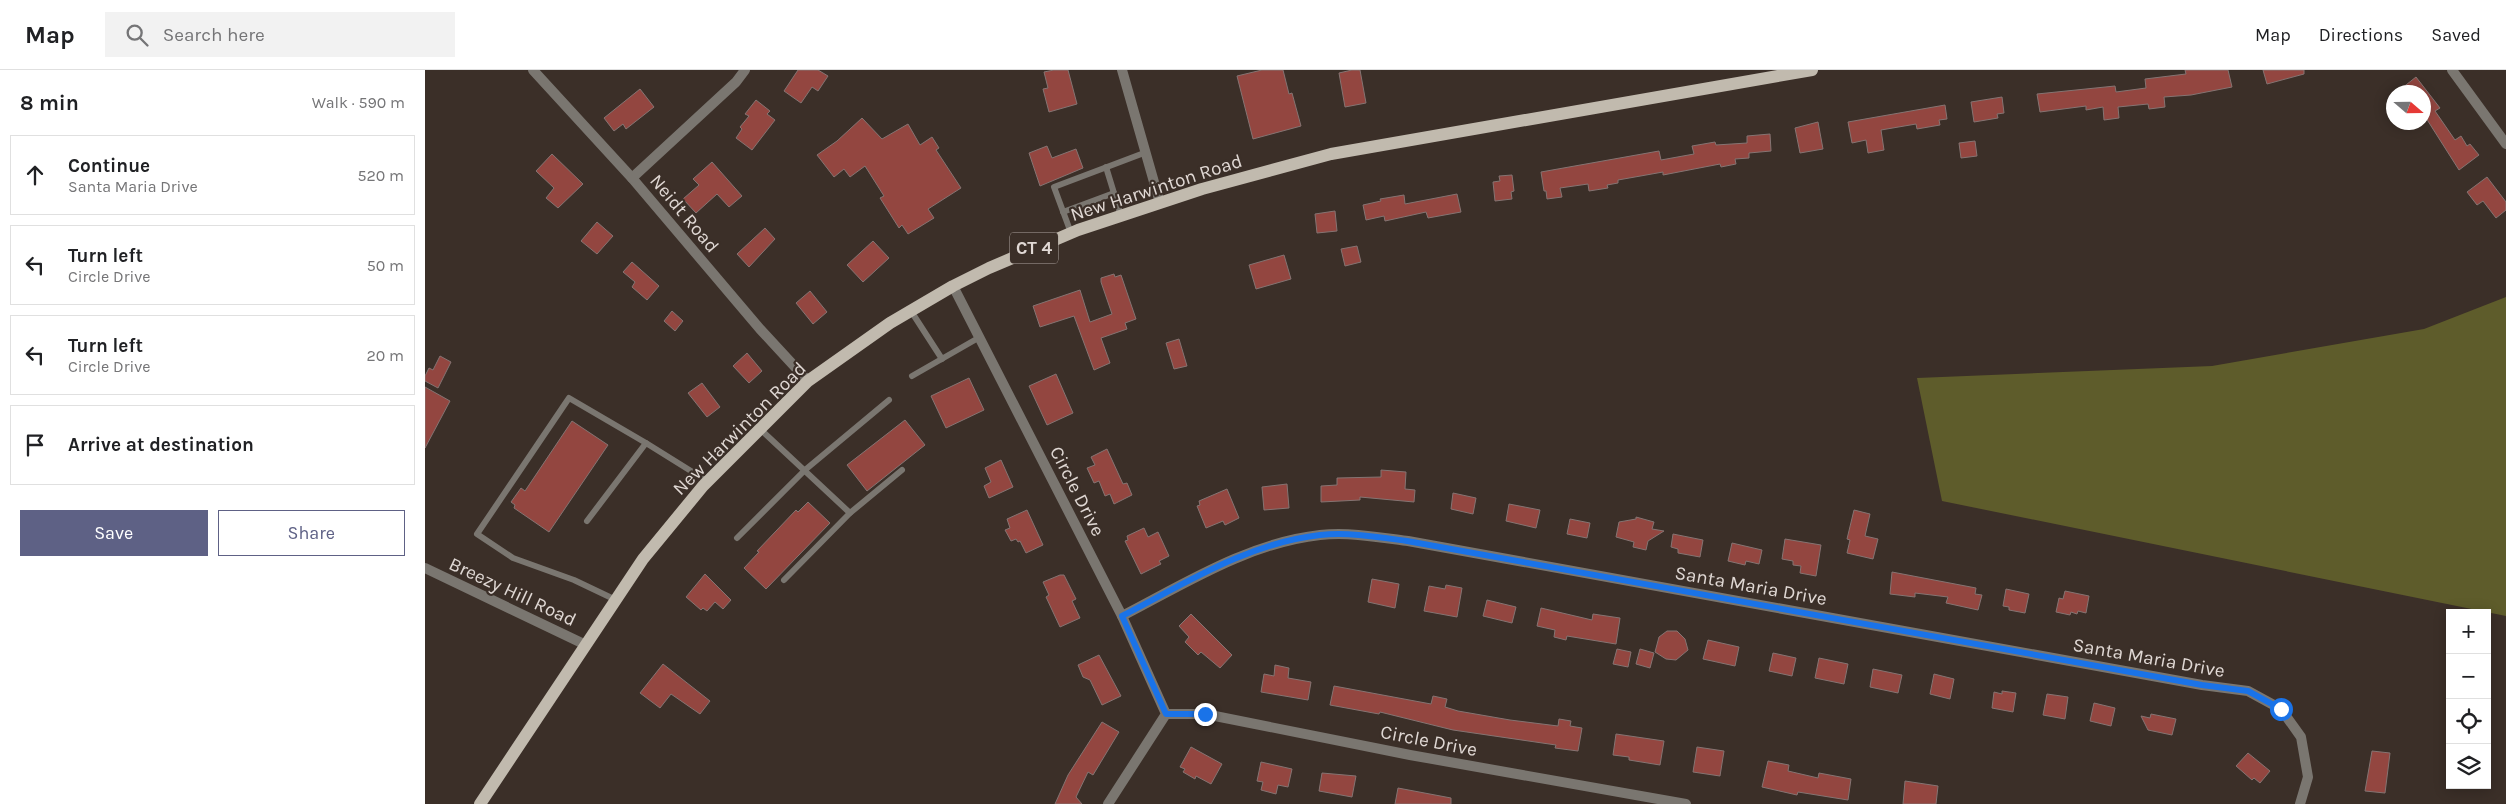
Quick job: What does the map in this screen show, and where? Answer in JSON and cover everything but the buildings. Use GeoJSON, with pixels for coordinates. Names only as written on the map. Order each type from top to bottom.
{"type":"FeatureCollection","features":[{"type":"Feature","properties":{"kind":"main road","name":"New Harwinton Road"},"geometry":{"type":"LineString","coordinates":[[481,804],[643,559],[707,481],[808,381],[911,311],[953,286],[989,268],[1071,233],[1202,189],[1331,154],[1812,70]]}},
{"type":"Feature","properties":{"kind":"street","name":"Neidt Road"},"geometry":{"type":"LineString","coordinates":[[533,70],[632,178],[808,381]]}},
{"type":"Feature","properties":{"kind":"street"},"geometry":{"type":"LineString","coordinates":[[632,178],[736,82],[745,70]]}},
{"type":"Feature","properties":{"kind":"street"},"geometry":{"type":"LineString","coordinates":[[1122,70],[1144,153],[1160,203]]}},
{"type":"Feature","properties":{"kind":"street"},"geometry":{"type":"LineString","coordinates":[[2452,70],[2506,144]]}},
{"type":"Feature","properties":{"kind":"street","name":"Circle Drive"},"geometry":{"type":"LineString","coordinates":[[953,286],[1122,616],[1166,714],[1205,714],[1410,755],[1686,804]]}},
{"type":"Feature","properties":{"kind":"street","name":"Santa Maria Drive"},"geometry":{"type":"LineString","coordinates":[[1122,616],[1232,559],[1277,544],[1328,535],[1355,534],[1407,541],[2182,681],[2248,691],[2281,709],[2301,737],[2308,777],[2300,804]]}},
{"type":"Feature","properties":{"kind":"street","name":"Breezy Hill Road"},"geometry":{"type":"LineString","coordinates":[[425,568],[586,645]]}},
{"type":"Feature","properties":{"kind":"street"},"geometry":{"type":"LineString","coordinates":[[1108,804],[1166,714]]}},
{"type":"Feature","properties":{"kind":"lane"},"geometry":{"type":"LineString","coordinates":[[1071,233],[1054,187],[1144,153]]}},
{"type":"Feature","properties":{"kind":"lane"},"geometry":{"type":"LineString","coordinates":[[1106,167],[1121,216]]}},
{"type":"Feature","properties":{"kind":"lane"},"geometry":{"type":"LineString","coordinates":[[1063,212],[1114,193]]}},
{"type":"Feature","properties":{"kind":"lane"},"geometry":{"type":"LineString","coordinates":[[911,311],[942,359]]}},
{"type":"Feature","properties":{"kind":"lane"},"geometry":{"type":"LineString","coordinates":[[912,376],[980,337]]}},
{"type":"Feature","properties":{"kind":"lane"},"geometry":{"type":"LineString","coordinates":[[616,600],[590,587],[513,558],[477,534],[569,398],[707,481]]}},
{"type":"Feature","properties":{"kind":"lane"},"geometry":{"type":"LineString","coordinates":[[737,538],[805,470],[889,400]]}},
{"type":"Feature","properties":{"kind":"lane"},"geometry":{"type":"LineString","coordinates":[[760,429],[850,513]]}},
{"type":"Feature","properties":{"kind":"lane"},"geometry":{"type":"LineString","coordinates":[[587,521],[646,443]]}},
{"type":"Feature","properties":{"kind":"lane"},"geometry":{"type":"LineString","coordinates":[[784,580],[850,513],[902,470]]}},
{"type":"Feature","properties":{"kind":"shaded area"},"geometry":{"type":"Polygon","coordinates":[[[2506,297],[2506,616],[2491,613],[2491,609],[2472,609],[1942,501],[1917,378],[2212,366],[2424,329],[2506,297]]]}},
{"type":"Feature","properties":{"kind":"route"},"geometry":{"type":"LineString","coordinates":[[1205,714],[1166,714],[1152,678],[1122,616],[1232,559],[1277,544],[1319,535],[1355,534],[1407,541],[2202,685],[2248,691],[2281,709]]}}]}
